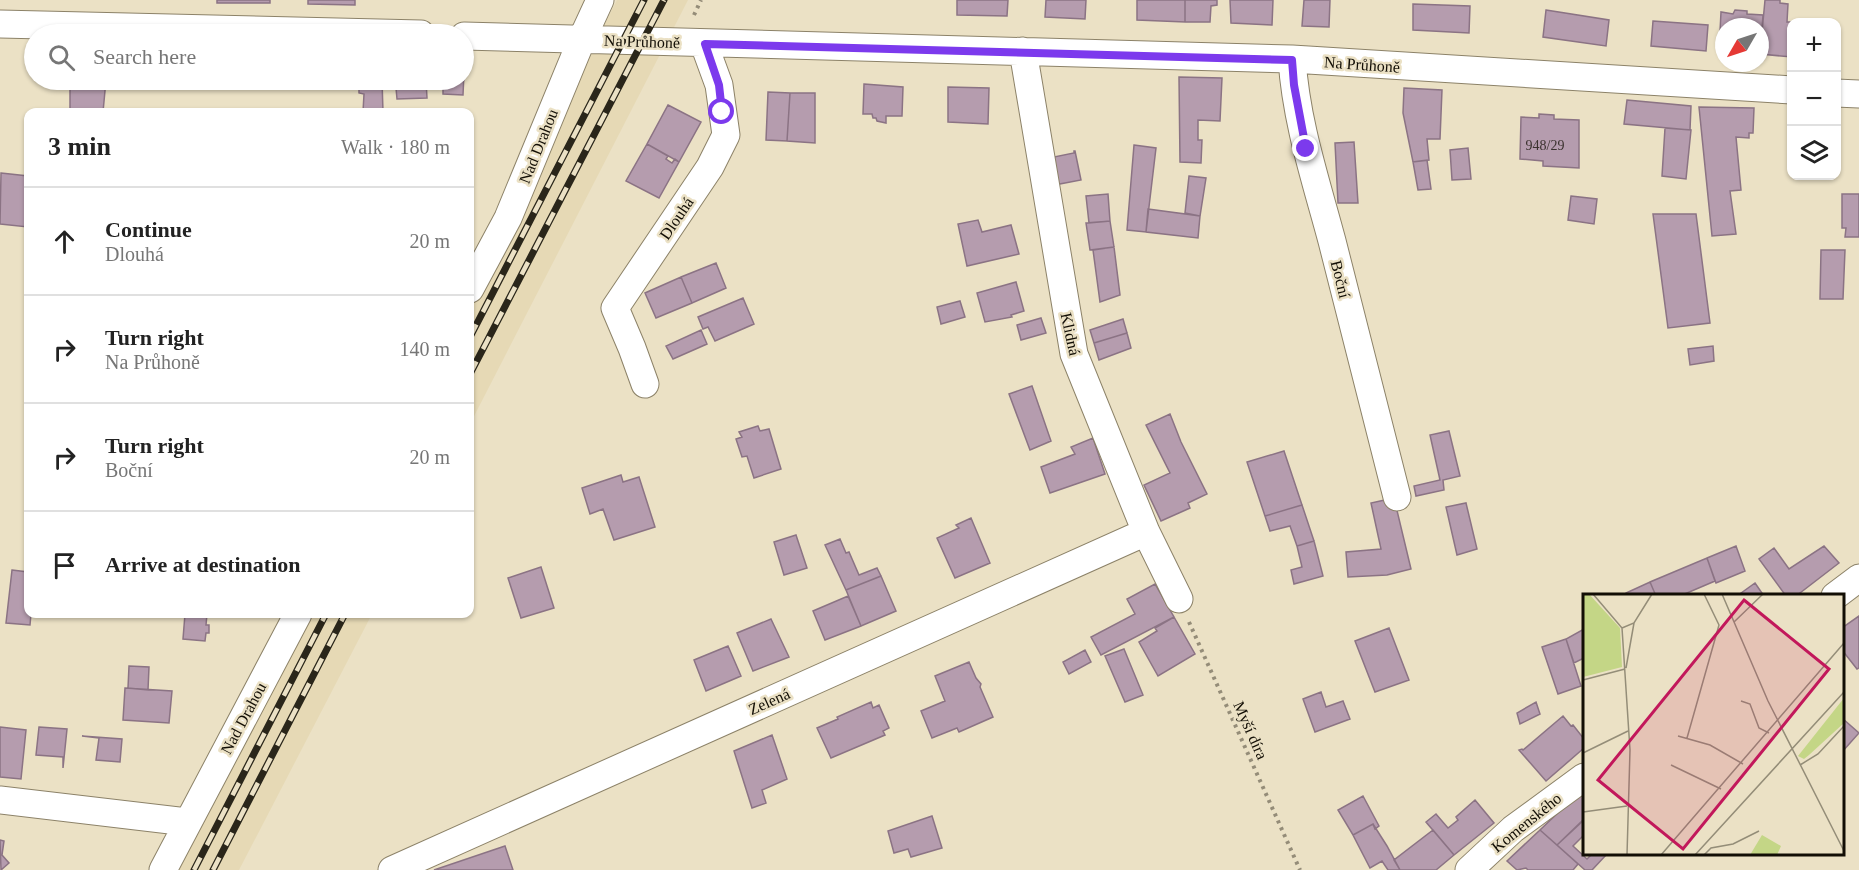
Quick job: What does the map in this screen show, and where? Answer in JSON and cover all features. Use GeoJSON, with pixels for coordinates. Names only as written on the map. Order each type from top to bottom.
{"type":"FeatureCollection","features":[{"type":"Feature","properties":{"kind":"street","name":"Nad Drahou"},"geometry":{"type":"LineString","coordinates":[[474,282],[508,218],[600,0]]}},
{"type":"Feature","properties":{"kind":"street"},"geometry":{"type":"LineString","coordinates":[[0,24],[24,25]]}},
{"type":"Feature","properties":{"kind":"street","name":"Na Průhoně"},"geometry":{"type":"LineString","coordinates":[[474,36],[1292,60],[1787,90]]}},
{"type":"Feature","properties":{"kind":"street","name":"Dlouhá"},"geometry":{"type":"LineString","coordinates":[[645,384],[615,308],[710,167],[726,135],[719,85],[705,44]]}},
{"type":"Feature","properties":{"kind":"street","name":"Klidná"},"geometry":{"type":"LineString","coordinates":[[1023,51],[1074,354],[1146,532],[1179,599]]}},
{"type":"Feature","properties":{"kind":"street","name":"Boční"},"geometry":{"type":"LineString","coordinates":[[1292,60],[1294,85],[1306,149],[1332,241],[1397,497]]}},
{"type":"Feature","properties":{"kind":"street"},"geometry":{"type":"LineString","coordinates":[[1841,93],[1859,94]]}},
{"type":"Feature","properties":{"kind":"street","name":"Zelená"},"geometry":{"type":"LineString","coordinates":[[392,870],[1146,532]]}},
{"type":"Feature","properties":{"kind":"street"},"geometry":{"type":"LineString","coordinates":[[1838,594],[1859,578]]}},
{"type":"Feature","properties":{"kind":"street","name":"Nad Drahou"},"geometry":{"type":"LineString","coordinates":[[163,870],[296,618]]}},
{"type":"Feature","properties":{"kind":"street","name":"Komenského"},"geometry":{"type":"LineString","coordinates":[[1469,870],[1513,829],[1583,778]]}},
{"type":"Feature","properties":{"kind":"street"},"geometry":{"type":"LineString","coordinates":[[0,800],[187,822]]}},
{"type":"Feature","properties":{"kind":"path","name":"Myší díra"},"geometry":{"type":"LineString","coordinates":[[1179,599],[1300,870]]}},
{"type":"Feature","properties":{"kind":"shaded area"},"geometry":{"type":"Polygon","coordinates":[[[617,0],[688,0],[474,416],[474,279],[617,0]]]}},
{"type":"Feature","properties":{"kind":"shaded area"},"geometry":{"type":"Polygon","coordinates":[[[299,618],[370,618],[239,870],[168,870],[299,618]]]}},
{"type":"Feature","properties":{"kind":"building"},"geometry":{"type":"Polygon","coordinates":[[[217,0],[270,0],[270,3],[217,3],[217,0]]]}},
{"type":"Feature","properties":{"kind":"building"},"geometry":{"type":"Polygon","coordinates":[[[308,0],[355,0],[355,5],[308,4],[308,0]]]}},
{"type":"Feature","properties":{"kind":"building"},"geometry":{"type":"Polygon","coordinates":[[[957,0],[1008,0],[1007,16],[957,15],[957,0]]]}},
{"type":"Feature","properties":{"kind":"building"},"geometry":{"type":"Polygon","coordinates":[[[1046,0],[1086,0],[1085,19],[1045,17],[1046,0]]]}},
{"type":"Feature","properties":{"kind":"building"},"geometry":{"type":"Polygon","coordinates":[[[1137,0],[1185,0],[1185,22],[1137,20],[1137,0]]]}},
{"type":"Feature","properties":{"kind":"building"},"geometry":{"type":"Polygon","coordinates":[[[1185,0],[1217,0],[1217,5],[1211,6],[1210,22],[1185,22],[1185,0]]]}},
{"type":"Feature","properties":{"kind":"building"},"geometry":{"type":"Polygon","coordinates":[[[1230,0],[1273,0],[1272,25],[1231,23],[1230,0]]]}},
{"type":"Feature","properties":{"kind":"building"},"geometry":{"type":"Polygon","coordinates":[[[1304,0],[1330,0],[1329,27],[1302,26],[1304,0]]]}},
{"type":"Feature","properties":{"kind":"building"},"geometry":{"type":"Polygon","coordinates":[[[1765,0],[1780,0],[1780,3],[1788,4],[1787,57],[1769,55],[1769,18],[1763,18],[1765,0]]]}},
{"type":"Feature","properties":{"kind":"building"},"geometry":{"type":"Polygon","coordinates":[[[1413,4],[1470,6],[1469,33],[1413,30],[1413,4]]]}},
{"type":"Feature","properties":{"kind":"building"},"geometry":{"type":"Polygon","coordinates":[[[1546,10],[1609,20],[1606,46],[1543,37],[1546,10]]]}},
{"type":"Feature","properties":{"kind":"building"},"geometry":{"type":"Polygon","coordinates":[[[1735,10],[1747,11],[1747,14],[1763,15],[1763,18],[1721,18],[1721,12],[1733,14],[1735,10]]]}},
{"type":"Feature","properties":{"kind":"building"},"geometry":{"type":"Polygon","coordinates":[[[1653,21],[1708,25],[1706,51],[1651,46],[1653,21]]]}},
{"type":"Feature","properties":{"kind":"building"},"geometry":{"type":"Polygon","coordinates":[[[1179,77],[1222,78],[1220,121],[1198,120],[1198,140],[1202,140],[1201,163],[1180,162],[1179,77]]]}},
{"type":"Feature","properties":{"kind":"building"},"geometry":{"type":"Polygon","coordinates":[[[864,84],[903,87],[902,116],[886,116],[886,123],[877,121],[872,114],[863,114],[864,84]]]}},
{"type":"Feature","properties":{"kind":"building"},"geometry":{"type":"Polygon","coordinates":[[[948,87],[989,88],[988,124],[948,122],[948,87]]]}},
{"type":"Feature","properties":{"kind":"building"},"geometry":{"type":"Polygon","coordinates":[[[1404,88],[1442,90],[1440,139],[1427,139],[1429,160],[1413,162],[1403,113],[1404,88]]]}},
{"type":"Feature","properties":{"kind":"building"},"geometry":{"type":"Polygon","coordinates":[[[70,90],[105,90],[103,108],[70,108],[70,90]]]}},
{"type":"Feature","properties":{"kind":"building"},"geometry":{"type":"Polygon","coordinates":[[[359,90],[382,90],[383,108],[363,108],[364,94],[359,93],[359,90]]]}},
{"type":"Feature","properties":{"kind":"building"},"geometry":{"type":"Polygon","coordinates":[[[396,90],[427,90],[427,98],[397,99],[396,90]]]}},
{"type":"Feature","properties":{"kind":"building"},"geometry":{"type":"Polygon","coordinates":[[[443,90],[463,90],[463,95],[443,94],[443,90]]]}},
{"type":"Feature","properties":{"kind":"building"},"geometry":{"type":"Polygon","coordinates":[[[768,92],[790,93],[787,141],[766,140],[768,92]]]}},
{"type":"Feature","properties":{"kind":"building"},"geometry":{"type":"Polygon","coordinates":[[[790,93],[815,93],[815,143],[787,141],[790,93]]]}},
{"type":"Feature","properties":{"kind":"building"},"geometry":{"type":"Polygon","coordinates":[[[1627,100],[1691,106],[1690,130],[1624,124],[1627,100]]]}},
{"type":"Feature","properties":{"kind":"building"},"geometry":{"type":"Polygon","coordinates":[[[668,105],[701,122],[679,162],[647,144],[668,105]]]}},
{"type":"Feature","properties":{"kind":"building"},"geometry":{"type":"Polygon","coordinates":[[[1699,107],[1754,108],[1753,133],[1749,133],[1749,138],[1736,137],[1741,190],[1730,191],[1736,234],[1712,236],[1699,107]]]}},
{"type":"Feature","properties":{"kind":"building"},"geometry":{"type":"Polygon","coordinates":[[[1539,114],[1554,115],[1554,119],[1579,120],[1579,168],[1543,166],[1543,161],[1520,159],[1521,117],[1539,118],[1539,114]]]}},
{"type":"Feature","properties":{"kind":"building"},"geometry":{"type":"Polygon","coordinates":[[[1665,128],[1691,130],[1686,179],[1662,176],[1665,128]]]}},
{"type":"Feature","properties":{"kind":"building"},"geometry":{"type":"Polygon","coordinates":[[[1354,142],[1358,203],[1338,203],[1335,143],[1354,142]]]}},
{"type":"Feature","properties":{"kind":"building"},"geometry":{"type":"Polygon","coordinates":[[[647,144],[668,156],[666,159],[672,163],[675,159],[679,162],[659,198],[626,181],[647,144]]]}},
{"type":"Feature","properties":{"kind":"building"},"geometry":{"type":"Polygon","coordinates":[[[1134,145],[1156,148],[1146,232],[1127,230],[1134,145]]]}},
{"type":"Feature","properties":{"kind":"building"},"geometry":{"type":"Polygon","coordinates":[[[1468,148],[1471,179],[1452,180],[1450,150],[1468,148]]]}},
{"type":"Feature","properties":{"kind":"building"},"geometry":{"type":"Polygon","coordinates":[[[1074,151],[1081,180],[1049,186],[1044,159],[1074,153],[1074,151]]]}},
{"type":"Feature","properties":{"kind":"building"},"geometry":{"type":"Polygon","coordinates":[[[1427,160],[1431,189],[1418,190],[1413,162],[1427,160]]]}},
{"type":"Feature","properties":{"kind":"building"},"geometry":{"type":"Polygon","coordinates":[[[1,173],[24,176],[24,227],[0,224],[1,173]]]}},
{"type":"Feature","properties":{"kind":"building"},"geometry":{"type":"Polygon","coordinates":[[[1189,176],[1206,178],[1200,216],[1185,213],[1189,176]]]}},
{"type":"Feature","properties":{"kind":"building"},"geometry":{"type":"Polygon","coordinates":[[[1108,194],[1110,221],[1089,223],[1086,196],[1108,194]]]}},
{"type":"Feature","properties":{"kind":"building"},"geometry":{"type":"Polygon","coordinates":[[[1842,194],[1859,194],[1859,237],[1845,237],[1846,228],[1842,228],[1842,194]]]}},
{"type":"Feature","properties":{"kind":"building"},"geometry":{"type":"Polygon","coordinates":[[[1571,196],[1597,199],[1594,224],[1568,220],[1571,196]]]}},
{"type":"Feature","properties":{"kind":"building"},"geometry":{"type":"Polygon","coordinates":[[[1148,209],[1200,216],[1198,238],[1146,232],[1148,209]]]}},
{"type":"Feature","properties":{"kind":"building"},"geometry":{"type":"Polygon","coordinates":[[[1653,214],[1696,214],[1710,323],[1668,328],[1653,214]]]}},
{"type":"Feature","properties":{"kind":"building"},"geometry":{"type":"Polygon","coordinates":[[[978,220],[982,232],[1011,225],[1019,254],[967,266],[958,224],[978,220]]]}},
{"type":"Feature","properties":{"kind":"building"},"geometry":{"type":"Polygon","coordinates":[[[1110,221],[1114,247],[1090,250],[1086,223],[1110,221]]]}},
{"type":"Feature","properties":{"kind":"building"},"geometry":{"type":"Polygon","coordinates":[[[1114,247],[1120,295],[1100,302],[1093,250],[1114,247]]]}},
{"type":"Feature","properties":{"kind":"building"},"geometry":{"type":"Polygon","coordinates":[[[1821,250],[1845,250],[1843,299],[1820,299],[1821,250]]]}},
{"type":"Feature","properties":{"kind":"building"},"geometry":{"type":"Polygon","coordinates":[[[716,263],[726,288],[692,303],[681,277],[716,263]]]}},
{"type":"Feature","properties":{"kind":"building"},"geometry":{"type":"Polygon","coordinates":[[[681,277],[692,303],[656,318],[645,293],[681,277]]]}},
{"type":"Feature","properties":{"kind":"building"},"geometry":{"type":"Polygon","coordinates":[[[1016,282],[1024,311],[1011,315],[1012,317],[985,322],[977,293],[1016,282]]]}},
{"type":"Feature","properties":{"kind":"building"},"geometry":{"type":"Polygon","coordinates":[[[743,298],[754,324],[715,341],[708,327],[703,329],[698,317],[743,298]]]}},
{"type":"Feature","properties":{"kind":"building"},"geometry":{"type":"Polygon","coordinates":[[[960,301],[965,317],[941,324],[937,307],[960,301]]]}},
{"type":"Feature","properties":{"kind":"building"},"geometry":{"type":"Polygon","coordinates":[[[1041,318],[1046,333],[1021,340],[1017,325],[1041,318]]]}},
{"type":"Feature","properties":{"kind":"building"},"geometry":{"type":"Polygon","coordinates":[[[1123,319],[1127,333],[1094,343],[1090,330],[1123,319]]]}},
{"type":"Feature","properties":{"kind":"building"},"geometry":{"type":"Polygon","coordinates":[[[701,330],[707,344],[673,359],[666,346],[701,330]]]}},
{"type":"Feature","properties":{"kind":"building"},"geometry":{"type":"Polygon","coordinates":[[[1127,333],[1131,348],[1099,360],[1094,343],[1127,333]]]}},
{"type":"Feature","properties":{"kind":"building"},"geometry":{"type":"Polygon","coordinates":[[[1713,346],[1714,361],[1690,365],[1688,349],[1713,346]]]}},
{"type":"Feature","properties":{"kind":"building"},"geometry":{"type":"Polygon","coordinates":[[[1032,386],[1051,441],[1030,450],[1009,394],[1032,386]]]}},
{"type":"Feature","properties":{"kind":"building"},"geometry":{"type":"Polygon","coordinates":[[[1170,414],[1207,494],[1188,503],[1190,508],[1161,521],[1144,485],[1170,473],[1146,425],[1170,414]]]}},
{"type":"Feature","properties":{"kind":"building"},"geometry":{"type":"Polygon","coordinates":[[[758,426],[760,431],[769,429],[781,469],[754,478],[747,456],[742,457],[736,439],[742,437],[739,432],[758,426]]]}},
{"type":"Feature","properties":{"kind":"building"},"geometry":{"type":"Polygon","coordinates":[[[1449,431],[1460,476],[1443,480],[1444,490],[1416,496],[1414,486],[1440,480],[1430,435],[1449,431]]]}},
{"type":"Feature","properties":{"kind":"building"},"geometry":{"type":"Polygon","coordinates":[[[1093,438],[1105,474],[1050,493],[1041,467],[1075,454],[1071,447],[1093,438]]]}},
{"type":"Feature","properties":{"kind":"building"},"geometry":{"type":"Polygon","coordinates":[[[1284,451],[1302,505],[1265,516],[1247,462],[1284,451]]]}},
{"type":"Feature","properties":{"kind":"building"},"geometry":{"type":"Polygon","coordinates":[[[621,475],[623,482],[639,477],[655,527],[614,540],[603,509],[590,514],[582,488],[621,475]]]}},
{"type":"Feature","properties":{"kind":"building"},"geometry":{"type":"Polygon","coordinates":[[[1394,498],[1411,569],[1387,575],[1348,577],[1346,552],[1381,549],[1371,503],[1394,498]]]}},
{"type":"Feature","properties":{"kind":"building"},"geometry":{"type":"Polygon","coordinates":[[[1466,503],[1477,549],[1457,555],[1446,507],[1466,503]]]}},
{"type":"Feature","properties":{"kind":"building"},"geometry":{"type":"Polygon","coordinates":[[[1302,505],[1314,541],[1297,546],[1290,526],[1270,531],[1265,516],[1302,505]]]}},
{"type":"Feature","properties":{"kind":"building"},"geometry":{"type":"Polygon","coordinates":[[[971,518],[990,563],[955,578],[937,538],[959,528],[956,525],[971,518]]]}},
{"type":"Feature","properties":{"kind":"building"},"geometry":{"type":"Polygon","coordinates":[[[796,535],[807,568],[784,575],[774,542],[796,535]]]}},
{"type":"Feature","properties":{"kind":"building"},"geometry":{"type":"Polygon","coordinates":[[[840,539],[846,553],[849,552],[859,575],[877,568],[881,576],[846,590],[825,545],[840,539]]]}},
{"type":"Feature","properties":{"kind":"building"},"geometry":{"type":"Polygon","coordinates":[[[1314,541],[1323,576],[1294,584],[1291,570],[1302,567],[1297,546],[1314,541]]]}},
{"type":"Feature","properties":{"kind":"building"},"geometry":{"type":"Polygon","coordinates":[[[1736,546],[1745,571],[1716,583],[1707,558],[1736,546]]]}},
{"type":"Feature","properties":{"kind":"building"},"geometry":{"type":"Polygon","coordinates":[[[1824,546],[1839,563],[1799,594],[1785,594],[1759,559],[1774,548],[1789,569],[1824,546]]]}},
{"type":"Feature","properties":{"kind":"building"},"geometry":{"type":"Polygon","coordinates":[[[1707,558],[1715,581],[1685,594],[1655,594],[1650,582],[1707,558]]]}},
{"type":"Feature","properties":{"kind":"building"},"geometry":{"type":"Polygon","coordinates":[[[541,567],[554,608],[521,618],[508,578],[541,567]]]}},
{"type":"Feature","properties":{"kind":"building"},"geometry":{"type":"Polygon","coordinates":[[[12,570],[24,572],[24,618],[31,618],[30,625],[6,623],[12,570]]]}},
{"type":"Feature","properties":{"kind":"building"},"geometry":{"type":"Polygon","coordinates":[[[881,576],[896,611],[861,626],[846,590],[881,576]]]}},
{"type":"Feature","properties":{"kind":"building"},"geometry":{"type":"Polygon","coordinates":[[[1650,582],[1655,594],[1626,594],[1650,582]]]}},
{"type":"Feature","properties":{"kind":"building"},"geometry":{"type":"Polygon","coordinates":[[[1755,583],[1763,594],[1740,594],[1755,583]]]}},
{"type":"Feature","properties":{"kind":"building"},"geometry":{"type":"Polygon","coordinates":[[[1155,584],[1174,617],[1101,655],[1091,637],[1135,614],[1127,599],[1155,584]]]}},
{"type":"Feature","properties":{"kind":"building"},"geometry":{"type":"Polygon","coordinates":[[[848,596],[861,626],[825,640],[813,611],[848,596]]]}},
{"type":"Feature","properties":{"kind":"building"},"geometry":{"type":"Polygon","coordinates":[[[1859,616],[1859,668],[1857,669],[1844,653],[1844,627],[1859,616]]]}},
{"type":"Feature","properties":{"kind":"building"},"geometry":{"type":"Polygon","coordinates":[[[1174,617],[1195,654],[1158,676],[1139,642],[1157,631],[1155,628],[1174,617]]]}},
{"type":"Feature","properties":{"kind":"building"},"geometry":{"type":"Polygon","coordinates":[[[185,618],[207,618],[209,633],[206,633],[205,641],[183,639],[185,618]]]}},
{"type":"Feature","properties":{"kind":"building"},"geometry":{"type":"Polygon","coordinates":[[[771,619],[789,657],[753,671],[737,633],[771,619]]]}},
{"type":"Feature","properties":{"kind":"building"},"geometry":{"type":"Polygon","coordinates":[[[1389,628],[1409,680],[1375,692],[1355,641],[1389,628]]]}},
{"type":"Feature","properties":{"kind":"building"},"geometry":{"type":"Polygon","coordinates":[[[1583,630],[1583,658],[1574,663],[1566,639],[1583,630]]]}},
{"type":"Feature","properties":{"kind":"building"},"geometry":{"type":"Polygon","coordinates":[[[1566,639],[1581,686],[1558,694],[1542,647],[1566,639]]]}},
{"type":"Feature","properties":{"kind":"building"},"geometry":{"type":"Polygon","coordinates":[[[728,646],[741,676],[706,691],[694,660],[728,646]]]}},
{"type":"Feature","properties":{"kind":"building"},"geometry":{"type":"Polygon","coordinates":[[[1124,649],[1143,695],[1125,702],[1105,656],[1124,649]]]}},
{"type":"Feature","properties":{"kind":"building"},"geometry":{"type":"Polygon","coordinates":[[[1085,650],[1091,662],[1069,674],[1063,662],[1085,650]]]}},
{"type":"Feature","properties":{"kind":"building"},"geometry":{"type":"Polygon","coordinates":[[[969,662],[981,684],[980,687],[993,717],[959,732],[957,728],[932,738],[921,711],[945,701],[935,676],[969,662]]]}},
{"type":"Feature","properties":{"kind":"building"},"geometry":{"type":"Polygon","coordinates":[[[129,666],[149,667],[148,690],[128,688],[129,666]]]}},
{"type":"Feature","properties":{"kind":"building"},"geometry":{"type":"Polygon","coordinates":[[[125,688],[172,691],[169,723],[123,720],[125,688]]]}},
{"type":"Feature","properties":{"kind":"building"},"geometry":{"type":"Polygon","coordinates":[[[1321,692],[1326,707],[1343,701],[1350,719],[1315,732],[1303,699],[1321,692]]]}},
{"type":"Feature","properties":{"kind":"building"},"geometry":{"type":"Polygon","coordinates":[[[871,702],[873,708],[879,705],[889,728],[883,731],[885,735],[831,758],[817,728],[871,702]]]}},
{"type":"Feature","properties":{"kind":"building"},"geometry":{"type":"Polygon","coordinates":[[[1536,702],[1540,714],[1520,724],[1517,713],[1536,702]]]}},
{"type":"Feature","properties":{"kind":"building"},"geometry":{"type":"Polygon","coordinates":[[[1563,716],[1583,738],[1583,749],[1546,781],[1519,750],[1523,750],[1563,716]]]}},
{"type":"Feature","properties":{"kind":"building"},"geometry":{"type":"Polygon","coordinates":[[[1844,720],[1859,733],[1844,750],[1844,720]]]}},
{"type":"Feature","properties":{"kind":"building"},"geometry":{"type":"Polygon","coordinates":[[[0,727],[26,730],[21,779],[0,777],[0,727]]]}},
{"type":"Feature","properties":{"kind":"building"},"geometry":{"type":"Polygon","coordinates":[[[39,727],[67,729],[63,768],[63,757],[36,755],[39,727]]]}},
{"type":"Feature","properties":{"kind":"building"},"geometry":{"type":"Polygon","coordinates":[[[772,735],[787,779],[762,790],[766,803],[752,808],[734,751],[772,735]]]}},
{"type":"Feature","properties":{"kind":"building"},"geometry":{"type":"Polygon","coordinates":[[[82,736],[122,739],[120,762],[96,760],[99,738],[82,736]]]}},
{"type":"Feature","properties":{"kind":"building"},"geometry":{"type":"Polygon","coordinates":[[[1583,789],[1583,820],[1557,845],[1540,830],[1583,789]]]}},
{"type":"Feature","properties":{"kind":"building"},"geometry":{"type":"Polygon","coordinates":[[[1363,796],[1379,826],[1375,829],[1373,824],[1353,835],[1338,810],[1363,796]]]}},
{"type":"Feature","properties":{"kind":"building"},"geometry":{"type":"Polygon","coordinates":[[[1475,800],[1494,823],[1454,855],[1426,822],[1436,814],[1448,828],[1458,820],[1456,817],[1475,800]]]}},
{"type":"Feature","properties":{"kind":"building"},"geometry":{"type":"Polygon","coordinates":[[[932,816],[942,848],[911,857],[908,849],[894,853],[888,831],[932,816]]]}},
{"type":"Feature","properties":{"kind":"building"},"geometry":{"type":"Polygon","coordinates":[[[1583,821],[1583,836],[1573,846],[1587,859],[1591,855],[1606,855],[1592,870],[1585,870],[1557,845],[1583,821]]]}},
{"type":"Feature","properties":{"kind":"building"},"geometry":{"type":"Polygon","coordinates":[[[1373,824],[1400,870],[1388,870],[1382,861],[1370,868],[1353,835],[1373,824]]]}},
{"type":"Feature","properties":{"kind":"building"},"geometry":{"type":"Polygon","coordinates":[[[1433,830],[1454,855],[1436,870],[1400,870],[1394,860],[1433,830]]]}},
{"type":"Feature","properties":{"kind":"building"},"geometry":{"type":"Polygon","coordinates":[[[1540,830],[1578,864],[1573,870],[1528,870],[1526,868],[1517,870],[1507,861],[1540,830]]]}},
{"type":"Feature","properties":{"kind":"building"},"geometry":{"type":"Polygon","coordinates":[[[0,840],[4,841],[2,855],[9,863],[1,870],[0,840]]]}},
{"type":"Feature","properties":{"kind":"building"},"geometry":{"type":"Polygon","coordinates":[[[505,846],[513,870],[434,870],[505,846]]]}},
{"type":"Feature","properties":{"kind":"railway"},"geometry":{"type":"LineString","coordinates":[[474,329],[644,0]]}},
{"type":"Feature","properties":{"kind":"railway"},"geometry":{"type":"LineString","coordinates":[[474,366],[664,0]]}},
{"type":"Feature","properties":{"kind":"railway"},"geometry":{"type":"LineString","coordinates":[[194,870],[324,618]]}},
{"type":"Feature","properties":{"kind":"railway"},"geometry":{"type":"LineString","coordinates":[[213,870],[343,618]]}},
{"type":"Feature","properties":{"kind":"route"},"geometry":{"type":"LineString","coordinates":[[722,112],[719,85],[705,44],[1292,60],[1294,85],[1306,149]]}}]}
